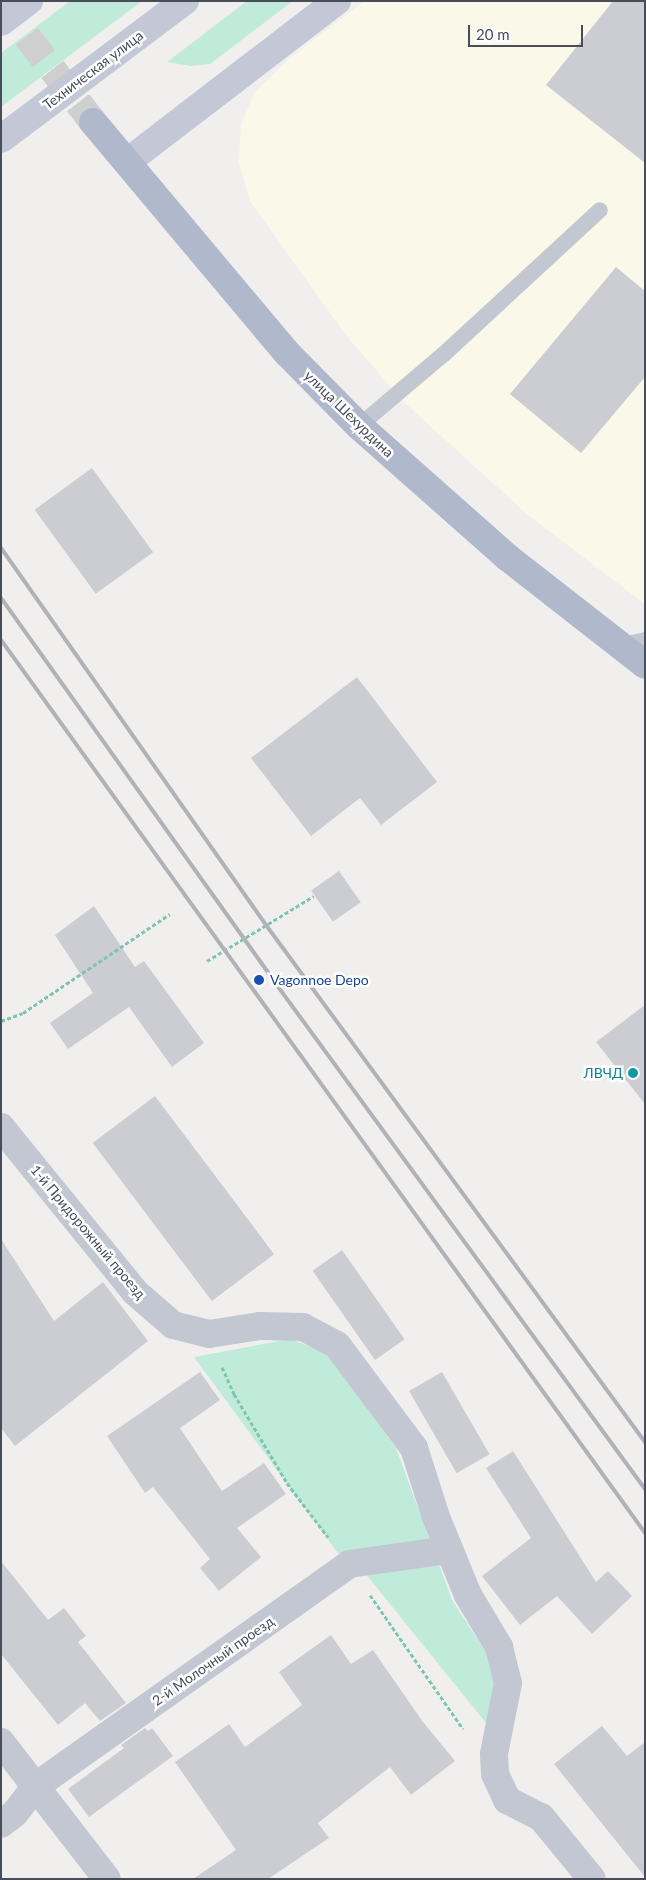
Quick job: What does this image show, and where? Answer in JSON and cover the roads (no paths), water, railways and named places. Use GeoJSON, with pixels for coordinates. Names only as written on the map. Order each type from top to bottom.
{"type":"FeatureCollection","features":[{"type":"Feature","properties":{"kind":"main road"},"geometry":{"type":"LineString","coordinates":[[1,22],[29,1]]}},
{"type":"Feature","properties":{"kind":"main road","name":"Техническая улица"},"geometry":{"type":"LineString","coordinates":[[1,139],[185,1]]}},
{"type":"Feature","properties":{"kind":"main road"},"geometry":{"type":"LineString","coordinates":[[127,162],[337,1]]}},
{"type":"Feature","properties":{"kind":"main road","name":"улица Шехурдина"},"geometry":{"type":"LineString","coordinates":[[93,122],[287,353],[359,426],[507,557],[632,643],[645,665]]}},
{"type":"Feature","properties":{"kind":"street","name":"1-й Придорожный проезд"},"geometry":{"type":"LineString","coordinates":[[1,1127],[135,1292],[173,1325],[209,1334],[260,1326],[303,1327],[337,1345],[414,1448],[449,1550],[468,1595],[499,1647],[508,1683],[496,1747],[495,1774],[507,1800],[541,1817],[592,1879]]}},
{"type":"Feature","properties":{"kind":"street","name":"2-й Молочный проезд"},"geometry":{"type":"LineString","coordinates":[[1,1824],[15,1813],[36,1786],[349,1564],[449,1550]]}},
{"type":"Feature","properties":{"kind":"street"},"geometry":{"type":"LineString","coordinates":[[1,1742],[36,1786],[54,1814],[107,1879]]}},
{"type":"Feature","properties":{"kind":"lane"},"geometry":{"type":"LineString","coordinates":[[359,426],[444,354],[600,210]]}},
{"type":"Feature","properties":{"kind":"tunnel"},"geometry":{"type":"LineString","coordinates":[[1,3],[93,122]]}},
{"type":"Feature","properties":{"kind":"railway"},"geometry":{"type":"LineString","coordinates":[[1,548],[266,925],[645,1442]]}},
{"type":"Feature","properties":{"kind":"railway"},"geometry":{"type":"LineString","coordinates":[[1,598],[268,973],[645,1489]]}},
{"type":"Feature","properties":{"kind":"railway"},"geometry":{"type":"LineString","coordinates":[[1,640],[645,1533]]}},
{"type":"Feature","properties":{"kind":"place","name":"Vagonnoe Depo"},"geometry":{"type":"Point","coordinates":[259,980]}},
{"type":"Feature","properties":{"kind":"place","name":"ЛВЧД"},"geometry":{"type":"Point","coordinates":[633,1073]}}]}
